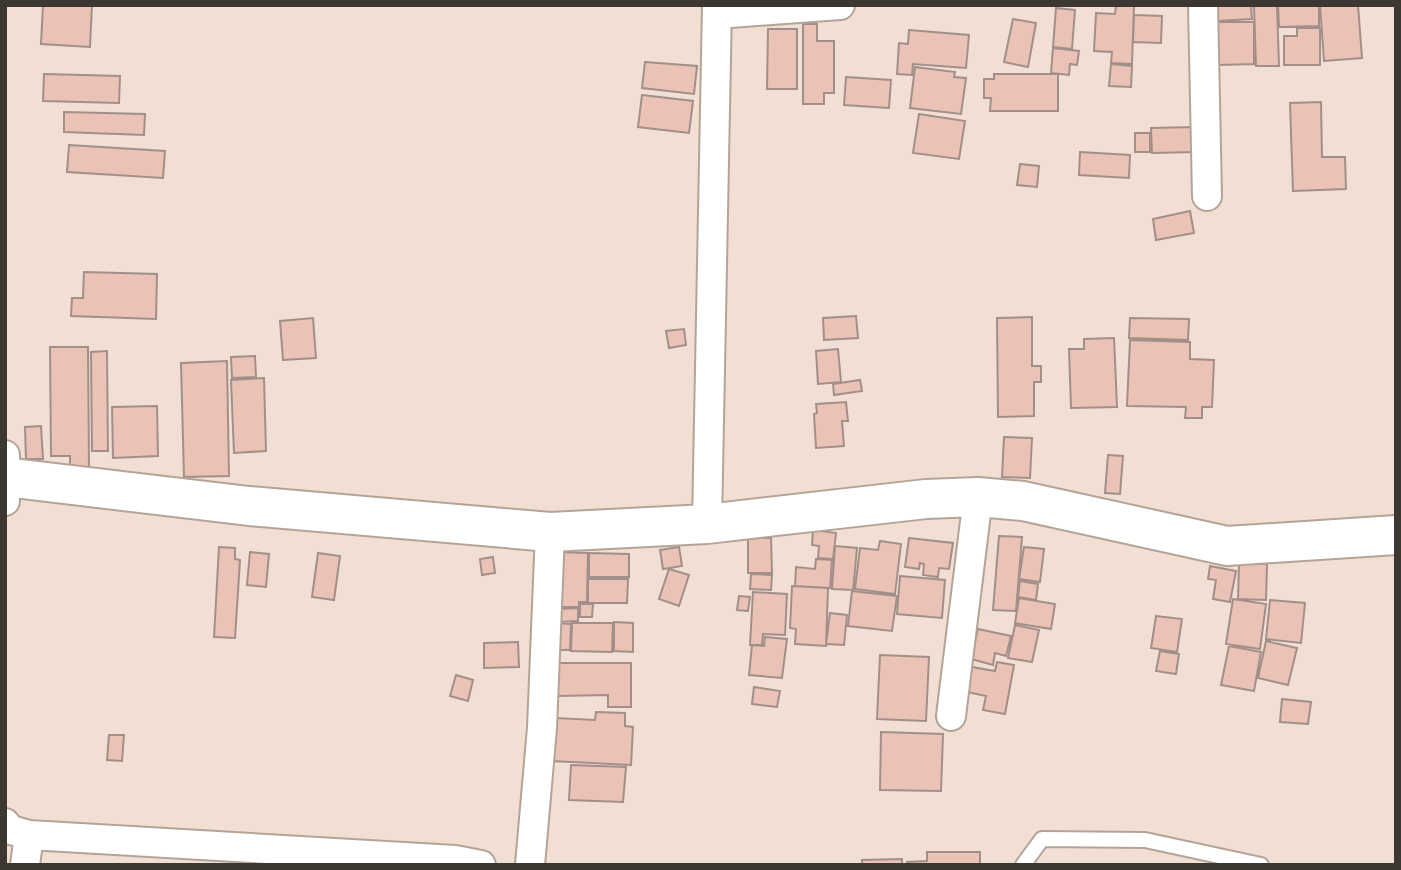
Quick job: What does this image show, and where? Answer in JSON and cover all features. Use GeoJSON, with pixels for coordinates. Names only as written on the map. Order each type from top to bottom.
{"type":"FeatureCollection","features":[{"type":"Feature","properties":{"kind":"street"},"geometry":{"type":"LineString","coordinates":[[707,524],[717,9],[840,5]]}},
{"type":"Feature","properties":{"kind":"street"},"geometry":{"type":"LineString","coordinates":[[1203,5],[1207,196]]}},
{"type":"Feature","properties":{"kind":"street"},"geometry":{"type":"LineString","coordinates":[[6,478],[249,506],[550,532],[707,524],[926,499],[978,498],[1023,501],[1227,546],[1396,535]]}},
{"type":"Feature","properties":{"kind":"street"},"geometry":{"type":"LineString","coordinates":[[951,716],[978,498]]}},
{"type":"Feature","properties":{"kind":"street"},"geometry":{"type":"LineString","coordinates":[[530,865],[542,728],[550,532]]}},
{"type":"Feature","properties":{"kind":"street"},"geometry":{"type":"LineString","coordinates":[[25,865],[17,829],[455,860],[481,865]]}},
{"type":"Feature","properties":{"kind":"lane"},"geometry":{"type":"LineString","coordinates":[[1023,865],[1042,839],[1055,839],[1145,840],[1261,865]]}},
{"type":"Feature","properties":{"kind":"building"},"geometry":{"type":"Polygon","coordinates":[[[43,5],[92,5],[90,47],[41,44],[43,5]]]}},
{"type":"Feature","properties":{"kind":"building"},"geometry":{"type":"Polygon","coordinates":[[[1116,5],[1134,5],[1132,64],[1111,63],[1112,52],[1094,51],[1096,13],[1115,14],[1116,5]]]}},
{"type":"Feature","properties":{"kind":"building"},"geometry":{"type":"Polygon","coordinates":[[[1217,5],[1251,5],[1252,19],[1217,21],[1217,5]]]}},
{"type":"Feature","properties":{"kind":"building"},"geometry":{"type":"Polygon","coordinates":[[[1254,5],[1277,5],[1279,66],[1256,66],[1254,5]]]}},
{"type":"Feature","properties":{"kind":"building"},"geometry":{"type":"Polygon","coordinates":[[[1278,5],[1319,5],[1319,26],[1279,27],[1278,5]]]}},
{"type":"Feature","properties":{"kind":"building"},"geometry":{"type":"Polygon","coordinates":[[[1320,5],[1358,5],[1362,58],[1324,61],[1320,5]]]}},
{"type":"Feature","properties":{"kind":"building"},"geometry":{"type":"Polygon","coordinates":[[[1056,8],[1075,10],[1072,49],[1053,47],[1056,8]]]}},
{"type":"Feature","properties":{"kind":"building"},"geometry":{"type":"Polygon","coordinates":[[[1134,15],[1162,16],[1161,43],[1133,42],[1134,15]]]}},
{"type":"Feature","properties":{"kind":"building"},"geometry":{"type":"Polygon","coordinates":[[[1013,19],[1036,23],[1028,67],[1004,62],[1013,19]]]}},
{"type":"Feature","properties":{"kind":"building"},"geometry":{"type":"Polygon","coordinates":[[[1216,22],[1254,22],[1254,64],[1217,65],[1216,22]]]}},
{"type":"Feature","properties":{"kind":"building"},"geometry":{"type":"Polygon","coordinates":[[[803,24],[817,24],[817,41],[834,41],[834,93],[824,93],[824,104],[803,104],[803,24]]]}},
{"type":"Feature","properties":{"kind":"building"},"geometry":{"type":"Polygon","coordinates":[[[1297,28],[1320,28],[1320,65],[1284,65],[1284,36],[1297,36],[1297,28]]]}},
{"type":"Feature","properties":{"kind":"building"},"geometry":{"type":"Polygon","coordinates":[[[768,29],[797,29],[797,89],[767,89],[768,29]]]}},
{"type":"Feature","properties":{"kind":"building"},"geometry":{"type":"Polygon","coordinates":[[[909,30],[969,35],[966,68],[913,64],[912,75],[897,74],[899,43],[908,44],[909,30]]]}},
{"type":"Feature","properties":{"kind":"building"},"geometry":{"type":"Polygon","coordinates":[[[1053,48],[1079,51],[1077,65],[1070,64],[1069,75],[1051,73],[1053,48]]]}},
{"type":"Feature","properties":{"kind":"building"},"geometry":{"type":"Polygon","coordinates":[[[645,62],[697,66],[694,94],[642,88],[645,62]]]}},
{"type":"Feature","properties":{"kind":"building"},"geometry":{"type":"Polygon","coordinates":[[[1111,64],[1132,66],[1131,87],[1109,86],[1111,64]]]}},
{"type":"Feature","properties":{"kind":"building"},"geometry":{"type":"Polygon","coordinates":[[[915,67],[955,72],[954,77],[966,78],[961,114],[910,108],[915,67]]]}},
{"type":"Feature","properties":{"kind":"building"},"geometry":{"type":"Polygon","coordinates":[[[44,74],[120,76],[119,103],[43,101],[44,74]]]}},
{"type":"Feature","properties":{"kind":"building"},"geometry":{"type":"Polygon","coordinates":[[[994,74],[1058,74],[1058,111],[990,111],[991,98],[984,98],[984,79],[994,79],[994,74]]]}},
{"type":"Feature","properties":{"kind":"building"},"geometry":{"type":"Polygon","coordinates":[[[846,77],[891,80],[889,108],[844,105],[846,77]]]}},
{"type":"Feature","properties":{"kind":"building"},"geometry":{"type":"Polygon","coordinates":[[[642,95],[693,101],[689,133],[638,127],[642,95]]]}},
{"type":"Feature","properties":{"kind":"building"},"geometry":{"type":"Polygon","coordinates":[[[1321,102],[1322,157],[1345,157],[1346,189],[1293,191],[1290,103],[1321,102]]]}},
{"type":"Feature","properties":{"kind":"building"},"geometry":{"type":"Polygon","coordinates":[[[64,112],[145,114],[144,135],[64,132],[64,112]]]}},
{"type":"Feature","properties":{"kind":"building"},"geometry":{"type":"Polygon","coordinates":[[[919,114],[965,121],[959,159],[913,153],[919,114]]]}},
{"type":"Feature","properties":{"kind":"building"},"geometry":{"type":"Polygon","coordinates":[[[1195,127],[1195,152],[1152,153],[1151,128],[1195,127]]]}},
{"type":"Feature","properties":{"kind":"building"},"geometry":{"type":"Polygon","coordinates":[[[1135,133],[1150,133],[1150,152],[1135,152],[1135,133]]]}},
{"type":"Feature","properties":{"kind":"building"},"geometry":{"type":"Polygon","coordinates":[[[69,145],[165,151],[163,178],[67,172],[69,145]]]}},
{"type":"Feature","properties":{"kind":"building"},"geometry":{"type":"Polygon","coordinates":[[[1080,152],[1130,155],[1129,178],[1079,175],[1080,152]]]}},
{"type":"Feature","properties":{"kind":"building"},"geometry":{"type":"Polygon","coordinates":[[[1020,164],[1039,166],[1037,187],[1017,185],[1020,164]]]}},
{"type":"Feature","properties":{"kind":"building"},"geometry":{"type":"Polygon","coordinates":[[[1190,211],[1194,233],[1156,240],[1153,219],[1190,211]]]}},
{"type":"Feature","properties":{"kind":"building"},"geometry":{"type":"Polygon","coordinates":[[[84,272],[157,274],[156,319],[71,316],[72,298],[83,298],[84,272]]]}},
{"type":"Feature","properties":{"kind":"building"},"geometry":{"type":"Polygon","coordinates":[[[856,316],[858,338],[824,340],[823,318],[856,316]]]}},
{"type":"Feature","properties":{"kind":"building"},"geometry":{"type":"Polygon","coordinates":[[[1032,317],[1032,366],[1041,366],[1041,382],[1034,382],[1034,416],[998,417],[997,318],[1032,317]]]}},
{"type":"Feature","properties":{"kind":"building"},"geometry":{"type":"Polygon","coordinates":[[[313,318],[316,358],[283,360],[280,321],[313,318]]]}},
{"type":"Feature","properties":{"kind":"building"},"geometry":{"type":"Polygon","coordinates":[[[1130,318],[1189,319],[1188,340],[1129,338],[1130,318]]]}},
{"type":"Feature","properties":{"kind":"building"},"geometry":{"type":"Polygon","coordinates":[[[684,329],[686,345],[669,348],[666,331],[684,329]]]}},
{"type":"Feature","properties":{"kind":"building"},"geometry":{"type":"Polygon","coordinates":[[[1114,338],[1117,407],[1071,408],[1069,349],[1084,349],[1084,339],[1114,338]]]}},
{"type":"Feature","properties":{"kind":"building"},"geometry":{"type":"Polygon","coordinates":[[[1130,340],[1190,342],[1190,359],[1214,360],[1212,407],[1202,407],[1202,418],[1185,418],[1186,407],[1127,406],[1130,340]]]}},
{"type":"Feature","properties":{"kind":"building"},"geometry":{"type":"Polygon","coordinates":[[[50,347],[88,347],[89,468],[70,468],[70,456],[51,456],[50,347]]]}},
{"type":"Feature","properties":{"kind":"building"},"geometry":{"type":"Polygon","coordinates":[[[838,349],[841,382],[818,384],[816,351],[838,349]]]}},
{"type":"Feature","properties":{"kind":"building"},"geometry":{"type":"Polygon","coordinates":[[[107,351],[108,451],[92,451],[91,352],[107,351]]]}},
{"type":"Feature","properties":{"kind":"building"},"geometry":{"type":"Polygon","coordinates":[[[255,356],[256,377],[232,378],[231,357],[255,356]]]}},
{"type":"Feature","properties":{"kind":"building"},"geometry":{"type":"Polygon","coordinates":[[[227,361],[229,476],[184,477],[181,363],[227,361]]]}},
{"type":"Feature","properties":{"kind":"building"},"geometry":{"type":"Polygon","coordinates":[[[264,378],[266,451],[234,453],[231,380],[264,378]]]}},
{"type":"Feature","properties":{"kind":"building"},"geometry":{"type":"Polygon","coordinates":[[[860,380],[862,391],[834,395],[833,384],[860,380]]]}},
{"type":"Feature","properties":{"kind":"building"},"geometry":{"type":"Polygon","coordinates":[[[846,402],[848,421],[842,421],[844,446],[816,448],[816,404],[846,402]]]}},
{"type":"Feature","properties":{"kind":"building"},"geometry":{"type":"Polygon","coordinates":[[[157,406],[158,456],[113,458],[112,407],[157,406]]]}},
{"type":"Feature","properties":{"kind":"building"},"geometry":{"type":"Polygon","coordinates":[[[41,426],[43,459],[26,459],[25,427],[41,426]]]}},
{"type":"Feature","properties":{"kind":"building"},"geometry":{"type":"Polygon","coordinates":[[[1004,437],[1032,438],[1030,478],[1002,477],[1004,437]]]}},
{"type":"Feature","properties":{"kind":"building"},"geometry":{"type":"Polygon","coordinates":[[[1108,455],[1123,456],[1120,494],[1105,493],[1108,455]]]}},
{"type":"Feature","properties":{"kind":"building"},"geometry":{"type":"Polygon","coordinates":[[[813,530],[836,533],[833,559],[818,558],[819,546],[812,545],[813,530]]]}},
{"type":"Feature","properties":{"kind":"building"},"geometry":{"type":"Polygon","coordinates":[[[999,536],[1022,537],[1016,611],[993,610],[999,536]]]}},
{"type":"Feature","properties":{"kind":"building"},"geometry":{"type":"Polygon","coordinates":[[[748,538],[771,538],[772,573],[748,573],[748,538]]]}},
{"type":"Feature","properties":{"kind":"building"},"geometry":{"type":"Polygon","coordinates":[[[909,538],[953,543],[949,569],[939,568],[938,577],[923,575],[924,564],[920,563],[919,569],[905,567],[909,538]]]}},
{"type":"Feature","properties":{"kind":"building"},"geometry":{"type":"Polygon","coordinates":[[[880,541],[901,544],[895,594],[855,589],[860,548],[878,550],[880,541]]]}},
{"type":"Feature","properties":{"kind":"building"},"geometry":{"type":"Polygon","coordinates":[[[835,546],[857,548],[853,590],[832,589],[835,546]]]}},
{"type":"Feature","properties":{"kind":"building"},"geometry":{"type":"Polygon","coordinates":[[[219,547],[235,548],[235,559],[240,560],[235,638],[214,637],[219,547]]]}},
{"type":"Feature","properties":{"kind":"building"},"geometry":{"type":"Polygon","coordinates":[[[679,547],[682,566],[663,569],[660,550],[679,547]]]}},
{"type":"Feature","properties":{"kind":"building"},"geometry":{"type":"Polygon","coordinates":[[[1024,547],[1044,549],[1040,582],[1019,579],[1024,547]]]}},
{"type":"Feature","properties":{"kind":"building"},"geometry":{"type":"Polygon","coordinates":[[[250,552],[269,554],[266,587],[247,585],[250,552]]]}},
{"type":"Feature","properties":{"kind":"building"},"geometry":{"type":"Polygon","coordinates":[[[557,552],[588,553],[587,602],[579,602],[579,607],[556,607],[557,552]]]}},
{"type":"Feature","properties":{"kind":"building"},"geometry":{"type":"Polygon","coordinates":[[[318,553],[340,556],[334,600],[312,597],[318,553]]]}},
{"type":"Feature","properties":{"kind":"building"},"geometry":{"type":"Polygon","coordinates":[[[589,553],[629,554],[629,577],[589,577],[589,553]]]}},
{"type":"Feature","properties":{"kind":"building"},"geometry":{"type":"Polygon","coordinates":[[[493,557],[495,573],[482,575],[480,559],[493,557]]]}},
{"type":"Feature","properties":{"kind":"building"},"geometry":{"type":"Polygon","coordinates":[[[816,559],[832,560],[830,588],[795,586],[796,567],[815,569],[816,559]]]}},
{"type":"Feature","properties":{"kind":"building"},"geometry":{"type":"Polygon","coordinates":[[[1239,564],[1267,564],[1266,600],[1238,599],[1239,564]]]}},
{"type":"Feature","properties":{"kind":"building"},"geometry":{"type":"Polygon","coordinates":[[[1210,566],[1236,571],[1230,602],[1213,599],[1216,580],[1208,579],[1210,566]]]}},
{"type":"Feature","properties":{"kind":"building"},"geometry":{"type":"Polygon","coordinates":[[[669,569],[689,575],[679,606],[659,599],[669,569]]]}},
{"type":"Feature","properties":{"kind":"building"},"geometry":{"type":"Polygon","coordinates":[[[751,574],[772,575],[771,590],[750,589],[751,574]]]}},
{"type":"Feature","properties":{"kind":"building"},"geometry":{"type":"Polygon","coordinates":[[[900,576],[945,580],[942,618],[897,614],[900,576]]]}},
{"type":"Feature","properties":{"kind":"building"},"geometry":{"type":"Polygon","coordinates":[[[588,579],[628,579],[627,603],[588,603],[588,579]]]}},
{"type":"Feature","properties":{"kind":"building"},"geometry":{"type":"Polygon","coordinates":[[[1020,581],[1038,584],[1036,600],[1018,597],[1020,581]]]}},
{"type":"Feature","properties":{"kind":"building"},"geometry":{"type":"Polygon","coordinates":[[[792,586],[828,588],[826,646],[795,644],[796,629],[790,628],[792,586]]]}},
{"type":"Feature","properties":{"kind":"building"},"geometry":{"type":"Polygon","coordinates":[[[852,591],[897,596],[892,631],[848,626],[852,591]]]}},
{"type":"Feature","properties":{"kind":"building"},"geometry":{"type":"Polygon","coordinates":[[[753,592],[787,594],[785,635],[763,634],[762,645],[750,645],[753,592]]]}},
{"type":"Feature","properties":{"kind":"building"},"geometry":{"type":"Polygon","coordinates":[[[739,596],[750,597],[748,611],[737,610],[739,596]]]}},
{"type":"Feature","properties":{"kind":"building"},"geometry":{"type":"Polygon","coordinates":[[[1019,598],[1055,604],[1051,629],[1015,623],[1019,598]]]}},
{"type":"Feature","properties":{"kind":"building"},"geometry":{"type":"Polygon","coordinates":[[[1233,599],[1266,604],[1260,649],[1226,644],[1233,599]]]}},
{"type":"Feature","properties":{"kind":"building"},"geometry":{"type":"Polygon","coordinates":[[[1270,600],[1305,603],[1301,643],[1266,639],[1270,600]]]}},
{"type":"Feature","properties":{"kind":"building"},"geometry":{"type":"Polygon","coordinates":[[[580,604],[593,604],[592,617],[580,617],[580,604]]]}},
{"type":"Feature","properties":{"kind":"building"},"geometry":{"type":"Polygon","coordinates":[[[578,608],[578,621],[559,622],[559,609],[578,608]]]}},
{"type":"Feature","properties":{"kind":"building"},"geometry":{"type":"Polygon","coordinates":[[[830,613],[847,615],[844,645],[826,644],[830,613]]]}},
{"type":"Feature","properties":{"kind":"building"},"geometry":{"type":"Polygon","coordinates":[[[1156,616],[1182,619],[1177,652],[1151,648],[1156,616]]]}},
{"type":"Feature","properties":{"kind":"building"},"geometry":{"type":"Polygon","coordinates":[[[614,622],[633,623],[633,652],[614,651],[614,622]]]}},
{"type":"Feature","properties":{"kind":"building"},"geometry":{"type":"Polygon","coordinates":[[[555,623],[571,624],[570,650],[554,650],[555,623]]]}},
{"type":"Feature","properties":{"kind":"building"},"geometry":{"type":"Polygon","coordinates":[[[572,623],[613,623],[612,652],[571,651],[572,623]]]}},
{"type":"Feature","properties":{"kind":"building"},"geometry":{"type":"Polygon","coordinates":[[[1015,625],[1039,630],[1032,662],[1008,658],[1015,625]]]}},
{"type":"Feature","properties":{"kind":"building"},"geometry":{"type":"Polygon","coordinates":[[[978,629],[1011,636],[1006,656],[995,653],[993,665],[971,659],[978,629]]]}},
{"type":"Feature","properties":{"kind":"building"},"geometry":{"type":"Polygon","coordinates":[[[765,637],[787,639],[782,678],[749,675],[752,645],[764,646],[765,637]]]}},
{"type":"Feature","properties":{"kind":"building"},"geometry":{"type":"Polygon","coordinates":[[[1266,641],[1297,648],[1288,685],[1258,678],[1266,641]]]}},
{"type":"Feature","properties":{"kind":"building"},"geometry":{"type":"Polygon","coordinates":[[[518,642],[519,667],[484,668],[484,643],[518,642]]]}},
{"type":"Feature","properties":{"kind":"building"},"geometry":{"type":"Polygon","coordinates":[[[1229,646],[1261,652],[1254,691],[1221,685],[1229,646]]]}},
{"type":"Feature","properties":{"kind":"building"},"geometry":{"type":"Polygon","coordinates":[[[1160,651],[1179,654],[1176,674],[1156,671],[1160,651]]]}},
{"type":"Feature","properties":{"kind":"building"},"geometry":{"type":"Polygon","coordinates":[[[880,655],[929,657],[926,721],[877,719],[880,655]]]}},
{"type":"Feature","properties":{"kind":"building"},"geometry":{"type":"Polygon","coordinates":[[[997,662],[1014,665],[1005,714],[983,710],[986,696],[967,692],[972,667],[995,671],[997,662]]]}},
{"type":"Feature","properties":{"kind":"building"},"geometry":{"type":"Polygon","coordinates":[[[558,663],[631,663],[631,707],[608,707],[608,695],[558,696],[558,663]]]}},
{"type":"Feature","properties":{"kind":"building"},"geometry":{"type":"Polygon","coordinates":[[[456,675],[473,680],[468,701],[450,696],[456,675]]]}},
{"type":"Feature","properties":{"kind":"building"},"geometry":{"type":"Polygon","coordinates":[[[754,687],[780,691],[777,707],[752,704],[754,687]]]}},
{"type":"Feature","properties":{"kind":"building"},"geometry":{"type":"Polygon","coordinates":[[[1282,699],[1311,702],[1308,724],[1280,722],[1282,699]]]}},
{"type":"Feature","properties":{"kind":"building"},"geometry":{"type":"Polygon","coordinates":[[[596,712],[625,713],[625,726],[633,727],[631,765],[552,761],[555,718],[595,720],[596,712]]]}},
{"type":"Feature","properties":{"kind":"building"},"geometry":{"type":"Polygon","coordinates":[[[881,732],[943,734],[941,791],[880,790],[881,732]]]}},
{"type":"Feature","properties":{"kind":"building"},"geometry":{"type":"Polygon","coordinates":[[[109,735],[124,735],[122,761],[107,760],[109,735]]]}},
{"type":"Feature","properties":{"kind":"building"},"geometry":{"type":"Polygon","coordinates":[[[571,765],[626,767],[623,802],[569,800],[571,765]]]}},
{"type":"Feature","properties":{"kind":"building"},"geometry":{"type":"Polygon","coordinates":[[[927,852],[980,852],[980,865],[907,865],[907,862],[927,861],[927,852]]]}},
{"type":"Feature","properties":{"kind":"building"},"geometry":{"type":"Polygon","coordinates":[[[902,859],[902,865],[862,865],[862,860],[902,859]]]}}]}
